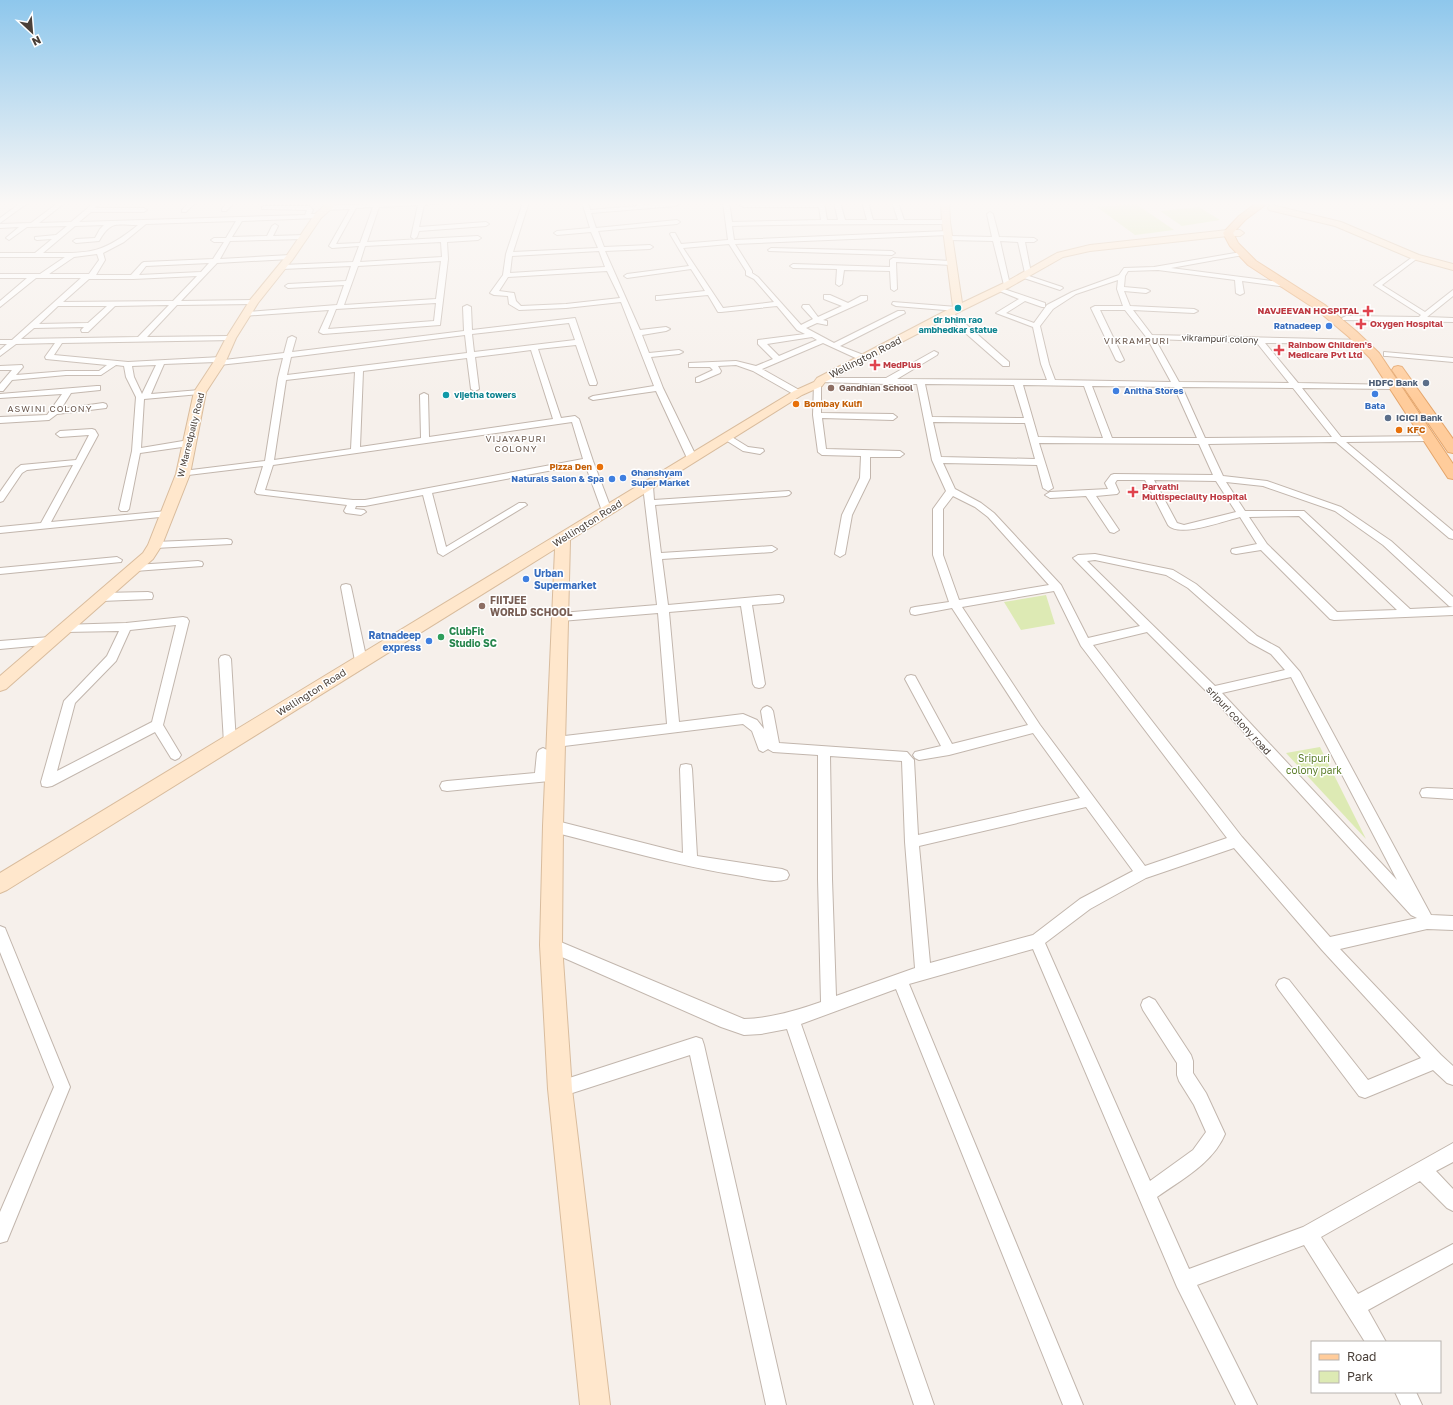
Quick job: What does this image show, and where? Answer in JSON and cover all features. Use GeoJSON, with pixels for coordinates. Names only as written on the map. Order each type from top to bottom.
{"type":"FeatureCollection","features":[{"type":"Feature","properties":{"kind":"main road","name":"W Marredpally Road"},"geometry":{"type":"LineString","coordinates":[[0,684],[148,556],[155,545],[182,474],[200,392],[220,361],[231,338],[246,314],[282,268]]}},
{"type":"Feature","properties":{"kind":"main road"},"geometry":{"type":"LineString","coordinates":[[951,268],[954,310]]}},
{"type":"Feature","properties":{"kind":"main road","name":"Wellington Road"},"geometry":{"type":"LineString","coordinates":[[0,884],[230,744],[361,661],[798,393],[954,310],[1003,287],[1039,268]]}},
{"type":"Feature","properties":{"kind":"main road"},"geometry":{"type":"LineString","coordinates":[[1260,268],[1330,315],[1362,342],[1375,356],[1453,475]]}},
{"type":"Feature","properties":{"kind":"main road"},"geometry":{"type":"LineString","coordinates":[[1272,268],[1346,318],[1387,354],[1452,445]]}},
{"type":"Feature","properties":{"kind":"main road"},"geometry":{"type":"LineString","coordinates":[[563,538],[561,617],[549,748],[548,776],[553,826],[551,944],[560,1089],[595,1405]]}},
{"type":"Feature","properties":{"kind":"street"},"geometry":{"type":"LineString","coordinates":[[42,276],[54,268]]}},
{"type":"Feature","properties":{"kind":"street"},"geometry":{"type":"LineString","coordinates":[[0,354],[89,277],[96,268]]}},
{"type":"Feature","properties":{"kind":"street"},"geometry":{"type":"LineString","coordinates":[[134,277],[141,268]]}},
{"type":"Feature","properties":{"kind":"street"},"geometry":{"type":"LineString","coordinates":[[140,340],[208,268]]}},
{"type":"Feature","properties":{"kind":"street"},"geometry":{"type":"LineString","coordinates":[[355,268],[349,283],[323,332],[437,323],[444,268]]}},
{"type":"Feature","properties":{"kind":"street"},"geometry":{"type":"LineString","coordinates":[[507,268],[506,275],[494,293],[512,294],[512,302],[519,308],[624,300]]}},
{"type":"Feature","properties":{"kind":"street"},"geometry":{"type":"LineString","coordinates":[[609,268],[638,333],[659,388],[692,458]]}},
{"type":"Feature","properties":{"kind":"street"},"geometry":{"type":"LineString","coordinates":[[626,276],[689,268]]}},
{"type":"Feature","properties":{"kind":"street"},"geometry":{"type":"LineString","coordinates":[[693,268],[720,309],[729,313],[752,307],[779,304]]}},
{"type":"Feature","properties":{"kind":"street"},"geometry":{"type":"LineString","coordinates":[[747,268],[749,271],[748,274],[756,278],[800,328],[834,346],[863,358]]}},
{"type":"Feature","properties":{"kind":"street"},"geometry":{"type":"LineString","coordinates":[[839,284],[841,268]]}},
{"type":"Feature","properties":{"kind":"street"},"geometry":{"type":"LineString","coordinates":[[856,268],[893,269],[894,289]]}},
{"type":"Feature","properties":{"kind":"street"},"geometry":{"type":"LineString","coordinates":[[1000,268],[1003,287],[1024,299],[1042,305]]}},
{"type":"Feature","properties":{"kind":"street"},"geometry":{"type":"LineString","coordinates":[[1025,268],[1026,275],[1060,288]]}},
{"type":"Feature","properties":{"kind":"street"},"geometry":{"type":"LineString","coordinates":[[1287,285],[1158,268],[1151,270],[1131,268],[1126,269],[1122,276],[1120,289],[1127,308],[1150,336],[1177,385],[1219,478],[1241,514],[1263,546],[1334,616],[1453,611]]}},
{"type":"Feature","properties":{"kind":"street"},"geometry":{"type":"LineString","coordinates":[[1401,268],[1377,285],[1424,317]]}},
{"type":"Feature","properties":{"kind":"street"},"geometry":{"type":"LineString","coordinates":[[506,275],[610,271]]}},
{"type":"Feature","properties":{"kind":"street"},"geometry":{"type":"LineString","coordinates":[[2,277],[134,277],[202,274]]}},
{"type":"Feature","properties":{"kind":"street"},"geometry":{"type":"LineString","coordinates":[[0,304],[34,276]]}},
{"type":"Feature","properties":{"kind":"street"},"geometry":{"type":"LineString","coordinates":[[1052,384],[1045,364],[1036,326],[1050,307],[1074,293],[1122,276]]}},
{"type":"Feature","properties":{"kind":"street"},"geometry":{"type":"LineString","coordinates":[[1238,278],[1240,293]]}},
{"type":"Feature","properties":{"kind":"street"},"geometry":{"type":"LineString","coordinates":[[288,286],[349,283]]}},
{"type":"Feature","properties":{"kind":"street"},"geometry":{"type":"LineString","coordinates":[[1120,289],[1146,291]]}},
{"type":"Feature","properties":{"kind":"street"},"geometry":{"type":"LineString","coordinates":[[1424,317],[1453,292]]}},
{"type":"Feature","properties":{"kind":"street"},"geometry":{"type":"LineString","coordinates":[[659,298],[710,293]]}},
{"type":"Feature","properties":{"kind":"street"},"geometry":{"type":"LineString","coordinates":[[827,297],[849,306]]}},
{"type":"Feature","properties":{"kind":"street"},"geometry":{"type":"LineString","coordinates":[[800,328],[864,298]]}},
{"type":"Feature","properties":{"kind":"street"},"geometry":{"type":"LineString","coordinates":[[1024,299],[1000,313],[1036,326]]}},
{"type":"Feature","properties":{"kind":"street"},"geometry":{"type":"LineString","coordinates":[[246,314],[439,301]]}},
{"type":"Feature","properties":{"kind":"street"},"geometry":{"type":"LineString","coordinates":[[57,304],[254,302]]}},
{"type":"Feature","properties":{"kind":"street"},"geometry":{"type":"LineString","coordinates":[[74,341],[113,304]]}},
{"type":"Feature","properties":{"kind":"street"},"geometry":{"type":"LineString","coordinates":[[896,304],[954,310],[1006,364]]}},
{"type":"Feature","properties":{"kind":"street"},"geometry":{"type":"LineString","coordinates":[[764,305],[768,315]]}},
{"type":"Feature","properties":{"kind":"street"},"geometry":{"type":"LineString","coordinates":[[467,307],[468,333],[475,388]]}},
{"type":"Feature","properties":{"kind":"street"},"geometry":{"type":"LineString","coordinates":[[752,307],[755,315]]}},
{"type":"Feature","properties":{"kind":"street"},"geometry":{"type":"LineString","coordinates":[[806,307],[817,320],[827,324]]}},
{"type":"Feature","properties":{"kind":"street"},"geometry":{"type":"LineString","coordinates":[[1120,360],[1095,308],[1194,311]]}},
{"type":"Feature","properties":{"kind":"street"},"geometry":{"type":"LineString","coordinates":[[834,346],[901,312]]}},
{"type":"Feature","properties":{"kind":"street"},"geometry":{"type":"LineString","coordinates":[[1346,318],[1424,317],[1453,320]]}},
{"type":"Feature","properties":{"kind":"street"},"geometry":{"type":"LineString","coordinates":[[60,341],[49,357],[128,364],[220,361],[288,355],[572,320],[593,383]]}},
{"type":"Feature","properties":{"kind":"street"},"geometry":{"type":"LineString","coordinates":[[32,326],[91,325]]}},
{"type":"Feature","properties":{"kind":"street"},"geometry":{"type":"LineString","coordinates":[[638,333],[666,329]]}},
{"type":"Feature","properties":{"kind":"street"},"geometry":{"type":"LineString","coordinates":[[778,360],[761,342],[814,335]]}},
{"type":"Feature","properties":{"kind":"street","name":"vikrampuri colony"},"geometry":{"type":"LineString","coordinates":[[1150,336],[1259,341],[1362,342]]}},
{"type":"Feature","properties":{"kind":"street"},"geometry":{"type":"LineString","coordinates":[[0,342],[231,338]]}},
{"type":"Feature","properties":{"kind":"street"},"geometry":{"type":"LineString","coordinates":[[292,338],[282,378],[269,463],[260,492],[365,503],[588,461]]}},
{"type":"Feature","properties":{"kind":"street"},"geometry":{"type":"LineString","coordinates":[[756,368],[824,340]]}},
{"type":"Feature","properties":{"kind":"street"},"geometry":{"type":"LineString","coordinates":[[1259,341],[1339,440],[1453,536]]}},
{"type":"Feature","properties":{"kind":"street"},"geometry":{"type":"LineString","coordinates":[[282,378],[579,342]]}},
{"type":"Feature","properties":{"kind":"street"},"geometry":{"type":"LineString","coordinates":[[534,348],[558,421]]}},
{"type":"Feature","properties":{"kind":"street"},"geometry":{"type":"LineString","coordinates":[[647,355],[679,352]]}},
{"type":"Feature","properties":{"kind":"street"},"geometry":{"type":"LineString","coordinates":[[886,382],[934,353]]}},
{"type":"Feature","properties":{"kind":"street"},"geometry":{"type":"LineString","coordinates":[[1387,354],[1453,360]]}},
{"type":"Feature","properties":{"kind":"street"},"geometry":{"type":"LineString","coordinates":[[124,509],[136,450],[142,397],[161,362]]}},
{"type":"Feature","properties":{"kind":"street"},"geometry":{"type":"LineString","coordinates":[[9,378],[66,373],[101,373],[114,363]]}},
{"type":"Feature","properties":{"kind":"street"},"geometry":{"type":"LineString","coordinates":[[692,365],[736,363],[756,368],[798,393]]}},
{"type":"Feature","properties":{"kind":"street"},"geometry":{"type":"LineString","coordinates":[[128,364],[130,377],[142,397]]}},
{"type":"Feature","properties":{"kind":"street"},"geometry":{"type":"LineString","coordinates":[[699,380],[717,371],[713,364]]}},
{"type":"Feature","properties":{"kind":"street"},"geometry":{"type":"LineString","coordinates":[[0,368],[19,367],[0,389]]}},
{"type":"Feature","properties":{"kind":"street"},"geometry":{"type":"LineString","coordinates":[[355,450],[359,369]]}},
{"type":"Feature","properties":{"kind":"street"},"geometry":{"type":"LineString","coordinates":[[900,454],[822,452],[817,415],[819,382],[1052,384],[1130,383],[1177,385],[1394,387]]}},
{"type":"Feature","properties":{"kind":"street"},"geometry":{"type":"LineString","coordinates":[[921,382],[937,460],[951,492],[978,504],[991,515],[1057,587],[1085,643],[1237,841],[1327,946],[1435,1061],[1453,1078]]}},
{"type":"Feature","properties":{"kind":"street"},"geometry":{"type":"LineString","coordinates":[[1018,383],[1049,492],[1089,494],[1114,492],[1110,483],[1114,477],[1219,478],[1264,483],[1338,509],[1387,543],[1453,603]]}},
{"type":"Feature","properties":{"kind":"street"},"geometry":{"type":"LineString","coordinates":[[1087,384],[1108,440]]}},
{"type":"Feature","properties":{"kind":"street"},"geometry":{"type":"LineString","coordinates":[[0,396],[97,388]]}},
{"type":"Feature","properties":{"kind":"street"},"geometry":{"type":"LineString","coordinates":[[593,398],[659,388]]}},
{"type":"Feature","properties":{"kind":"street"},"geometry":{"type":"LineString","coordinates":[[0,420],[49,417],[68,391]]}},
{"type":"Feature","properties":{"kind":"street"},"geometry":{"type":"LineString","coordinates":[[142,397],[200,392]]}},
{"type":"Feature","properties":{"kind":"street"},"geometry":{"type":"LineString","coordinates":[[424,395],[425,440]]}},
{"type":"Feature","properties":{"kind":"street"},"geometry":{"type":"LineString","coordinates":[[54,412],[103,406]]}},
{"type":"Feature","properties":{"kind":"street"},"geometry":{"type":"LineString","coordinates":[[817,415],[893,417]]}},
{"type":"Feature","properties":{"kind":"street"},"geometry":{"type":"LineString","coordinates":[[182,474],[575,419],[588,461],[607,511]]}},
{"type":"Feature","properties":{"kind":"street"},"geometry":{"type":"LineString","coordinates":[[928,419],[1030,421]]}},
{"type":"Feature","properties":{"kind":"street"},"geometry":{"type":"LineString","coordinates":[[44,526],[94,436],[92,432],[60,434]]}},
{"type":"Feature","properties":{"kind":"street"},"geometry":{"type":"LineString","coordinates":[[727,437],[746,449],[760,451]]}},
{"type":"Feature","properties":{"kind":"street"},"geometry":{"type":"LineString","coordinates":[[1034,440],[1202,441],[1428,438]]}},
{"type":"Feature","properties":{"kind":"street"},"geometry":{"type":"LineString","coordinates":[[136,450],[189,443]]}},
{"type":"Feature","properties":{"kind":"street"},"geometry":{"type":"LineString","coordinates":[[840,554],[847,515],[865,478],[866,454]]}},
{"type":"Feature","properties":{"kind":"street"},"geometry":{"type":"LineString","coordinates":[[937,460],[1040,462]]}},
{"type":"Feature","properties":{"kind":"street"},"geometry":{"type":"LineString","coordinates":[[0,499],[19,471],[24,467],[79,462]]}},
{"type":"Feature","properties":{"kind":"street"},"geometry":{"type":"LineString","coordinates":[[1148,477],[1173,525],[1178,527],[1184,528],[1241,514],[1301,513],[1406,612]]}},
{"type":"Feature","properties":{"kind":"street"},"geometry":{"type":"LineString","coordinates":[[648,486],[663,610],[673,727]]}},
{"type":"Feature","properties":{"kind":"street"},"geometry":{"type":"LineString","coordinates":[[427,492],[443,553],[522,505]]}},
{"type":"Feature","properties":{"kind":"street"},"geometry":{"type":"LineString","coordinates":[[951,492],[938,509],[938,555],[955,604],[1036,728],[1142,873]]}},
{"type":"Feature","properties":{"kind":"street"},"geometry":{"type":"LineString","coordinates":[[650,502],[786,493]]}},
{"type":"Feature","properties":{"kind":"street"},"geometry":{"type":"LineString","coordinates":[[1089,494],[1114,530]]}},
{"type":"Feature","properties":{"kind":"street"},"geometry":{"type":"LineString","coordinates":[[354,503],[349,511],[361,512]]}},
{"type":"Feature","properties":{"kind":"street"},"geometry":{"type":"LineString","coordinates":[[0,530],[167,514]]}},
{"type":"Feature","properties":{"kind":"street"},"geometry":{"type":"LineString","coordinates":[[155,545],[227,542]]}},
{"type":"Feature","properties":{"kind":"street"},"geometry":{"type":"LineString","coordinates":[[1236,551],[1263,546]]}},
{"type":"Feature","properties":{"kind":"street"},"geometry":{"type":"LineString","coordinates":[[657,556],[772,549]]}},
{"type":"Feature","properties":{"kind":"street","name":"sripuri colony road"},"geometry":{"type":"LineString","coordinates":[[1294,672],[1275,650],[1253,639],[1192,586],[1169,572],[1095,557],[1078,558],[1213,691],[1428,922]]}},
{"type":"Feature","properties":{"kind":"street"},"geometry":{"type":"LineString","coordinates":[[0,571],[117,560]]}},
{"type":"Feature","properties":{"kind":"street"},"geometry":{"type":"LineString","coordinates":[[135,568],[198,564]]}},
{"type":"Feature","properties":{"kind":"street"},"geometry":{"type":"LineString","coordinates":[[346,587],[361,661]]}},
{"type":"Feature","properties":{"kind":"street"},"geometry":{"type":"LineString","coordinates":[[915,612],[1057,587]]}},
{"type":"Feature","properties":{"kind":"street"},"geometry":{"type":"LineString","coordinates":[[101,597],[148,596]]}},
{"type":"Feature","properties":{"kind":"street"},"geometry":{"type":"LineString","coordinates":[[561,617],[663,610],[779,599]]}},
{"type":"Feature","properties":{"kind":"street"},"geometry":{"type":"LineString","coordinates":[[746,602],[759,684]]}},
{"type":"Feature","properties":{"kind":"street"},"geometry":{"type":"LineString","coordinates":[[65,628],[126,627],[183,621],[157,725],[175,756]]}},
{"type":"Feature","properties":{"kind":"street"},"geometry":{"type":"LineString","coordinates":[[126,627],[112,658],[70,701],[47,782],[157,725]]}},
{"type":"Feature","properties":{"kind":"street"},"geometry":{"type":"LineString","coordinates":[[1085,643],[1148,628]]}},
{"type":"Feature","properties":{"kind":"street"},"geometry":{"type":"LineString","coordinates":[[0,645],[50,641]]}},
{"type":"Feature","properties":{"kind":"street"},"geometry":{"type":"LineString","coordinates":[[225,659],[230,744]]}},
{"type":"Feature","properties":{"kind":"street"},"geometry":{"type":"LineString","coordinates":[[1213,691],[1294,672],[1428,922]]}},
{"type":"Feature","properties":{"kind":"street"},"geometry":{"type":"LineString","coordinates":[[911,679],[949,750]]}},
{"type":"Feature","properties":{"kind":"street"},"geometry":{"type":"LineString","coordinates":[[767,711],[773,747],[910,757],[949,750],[1036,728]]}},
{"type":"Feature","properties":{"kind":"street"},"geometry":{"type":"LineString","coordinates":[[549,748],[673,727],[742,719],[750,721],[756,725],[763,747]]}},
{"type":"Feature","properties":{"kind":"street"},"geometry":{"type":"LineString","coordinates":[[824,751],[825,879],[829,1006]]}},
{"type":"Feature","properties":{"kind":"street"},"geometry":{"type":"LineString","coordinates":[[910,757],[912,842],[923,972]]}},
{"type":"Feature","properties":{"kind":"street"},"geometry":{"type":"LineString","coordinates":[[686,769],[690,861]]}},
{"type":"Feature","properties":{"kind":"street"},"geometry":{"type":"LineString","coordinates":[[446,786],[548,776]]}},
{"type":"Feature","properties":{"kind":"street"},"geometry":{"type":"LineString","coordinates":[[1427,793],[1453,794]]}},
{"type":"Feature","properties":{"kind":"street"},"geometry":{"type":"LineString","coordinates":[[912,842],[1089,801]]}},
{"type":"Feature","properties":{"kind":"street"},"geometry":{"type":"LineString","coordinates":[[553,826],[690,861],[758,873],[782,875]]}},
{"type":"Feature","properties":{"kind":"street"},"geometry":{"type":"LineString","coordinates":[[551,944],[727,1021],[744,1027],[761,1026],[792,1020],[923,972],[1037,941],[1085,904],[1142,873],[1237,841]]}},
{"type":"Feature","properties":{"kind":"street"},"geometry":{"type":"LineString","coordinates":[[1327,946],[1428,922],[1453,923]]}},
{"type":"Feature","properties":{"kind":"street"},"geometry":{"type":"LineString","coordinates":[[0,933],[62,1087],[0,1234]]}},
{"type":"Feature","properties":{"kind":"street"},"geometry":{"type":"LineString","coordinates":[[1037,941],[1184,1280],[1247,1405]]}},
{"type":"Feature","properties":{"kind":"street"},"geometry":{"type":"LineString","coordinates":[[900,980],[1073,1405]]}},
{"type":"Feature","properties":{"kind":"street"},"geometry":{"type":"LineString","coordinates":[[1284,985],[1365,1090],[1435,1061]]}},
{"type":"Feature","properties":{"kind":"street"},"geometry":{"type":"LineString","coordinates":[[1147,1194],[1199,1156],[1216,1134],[1200,1099],[1185,1075],[1185,1060],[1149,1005]]}},
{"type":"Feature","properties":{"kind":"street"},"geometry":{"type":"LineString","coordinates":[[792,1020],[924,1405]]}},
{"type":"Feature","properties":{"kind":"street"},"geometry":{"type":"LineString","coordinates":[[560,1089],[696,1044],[776,1405]]}},
{"type":"Feature","properties":{"kind":"street"},"geometry":{"type":"LineString","coordinates":[[1184,1280],[1308,1234],[1453,1152]]}},
{"type":"Feature","properties":{"kind":"street"},"geometry":{"type":"LineString","coordinates":[[1422,1170],[1453,1202]]}},
{"type":"Feature","properties":{"kind":"street"},"geometry":{"type":"LineString","coordinates":[[1308,1234],[1355,1306],[1375,1341]]}},
{"type":"Feature","properties":{"kind":"street"},"geometry":{"type":"LineString","coordinates":[[1355,1306],[1453,1254]]}},
{"type":"Feature","properties":{"kind":"street"},"geometry":{"type":"LineString","coordinates":[[1406,1393],[1412,1405]]}},
{"type":"Feature","properties":{"kind":"green space"},"geometry":{"type":"Polygon","coordinates":[[[1046,595],[1055,624],[1021,630],[1004,602],[1046,595]]]}},
{"type":"Feature","properties":{"kind":"green space","name":"Sripuri colony park"},"geometry":{"type":"Polygon","coordinates":[[[1320,747],[1366,839],[1286,753],[1320,747]]]}},
{"type":"Feature","properties":{"kind":"place","name":"dr bhim rao ambhedkar statue"},"geometry":{"type":"Point","coordinates":[958,308]}},
{"type":"Feature","properties":{"kind":"place","name":"NAVJEEVAN HOSPITAL"},"geometry":{"type":"Point","coordinates":[1368,311]}},
{"type":"Feature","properties":{"kind":"place","name":"Oxygen Hospital"},"geometry":{"type":"Point","coordinates":[1361,324]}},
{"type":"Feature","properties":{"kind":"place","name":"Ratnadeep"},"geometry":{"type":"Point","coordinates":[1329,326]}},
{"type":"Feature","properties":{"kind":"place","name":"Rainbow Children's Medicare Pvt Ltd"},"geometry":{"type":"Point","coordinates":[1279,350]}},
{"type":"Feature","properties":{"kind":"place","name":"MedPlus"},"geometry":{"type":"Point","coordinates":[875,365]}},
{"type":"Feature","properties":{"kind":"place","name":"HDFC Bank"},"geometry":{"type":"Point","coordinates":[1426,383]}},
{"type":"Feature","properties":{"kind":"place","name":"Gandhian School"},"geometry":{"type":"Point","coordinates":[831,388]}},
{"type":"Feature","properties":{"kind":"place","name":"Anitha Stores"},"geometry":{"type":"Point","coordinates":[1116,391]}},
{"type":"Feature","properties":{"kind":"place","name":"Bata"},"geometry":{"type":"Point","coordinates":[1375,394]}},
{"type":"Feature","properties":{"kind":"place","name":"vijetha towers"},"geometry":{"type":"Point","coordinates":[446,395]}},
{"type":"Feature","properties":{"kind":"place","name":"Bombay Kulfi"},"geometry":{"type":"Point","coordinates":[796,404]}},
{"type":"Feature","properties":{"kind":"place","name":"ICICI Bank"},"geometry":{"type":"Point","coordinates":[1388,418]}},
{"type":"Feature","properties":{"kind":"place","name":"KFC"},"geometry":{"type":"Point","coordinates":[1399,430]}},
{"type":"Feature","properties":{"kind":"place","name":"Pizza Den"},"geometry":{"type":"Point","coordinates":[600,467]}},
{"type":"Feature","properties":{"kind":"place","name":"Ghanshyam Super Market"},"geometry":{"type":"Point","coordinates":[623,478]}},
{"type":"Feature","properties":{"kind":"place","name":"Naturals Salon & Spa"},"geometry":{"type":"Point","coordinates":[612,479]}},
{"type":"Feature","properties":{"kind":"place","name":"Parvathi Multispeciality Hospital"},"geometry":{"type":"Point","coordinates":[1133,492]}},
{"type":"Feature","properties":{"kind":"place","name":"Urban Supermarket"},"geometry":{"type":"Point","coordinates":[526,579]}},
{"type":"Feature","properties":{"kind":"place","name":"FIITJEE WORLD SCHOOL"},"geometry":{"type":"Point","coordinates":[482,606]}},
{"type":"Feature","properties":{"kind":"place","name":"ClubFit Studio SC"},"geometry":{"type":"Point","coordinates":[441,637]}},
{"type":"Feature","properties":{"kind":"place","name":"Ratnadeep express"},"geometry":{"type":"Point","coordinates":[429,641]}},
{"type":"Feature","properties":{"kind":"district","name":"VIKRAMPURI"},"geometry":{"type":"Point","coordinates":[1137,341]}},
{"type":"Feature","properties":{"kind":"district","name":"ASWINI COLONY"},"geometry":{"type":"Point","coordinates":[50,409]}},
{"type":"Feature","properties":{"kind":"district","name":"VIJAYAPURI COLONY"},"geometry":{"type":"Point","coordinates":[516,444]}}]}
